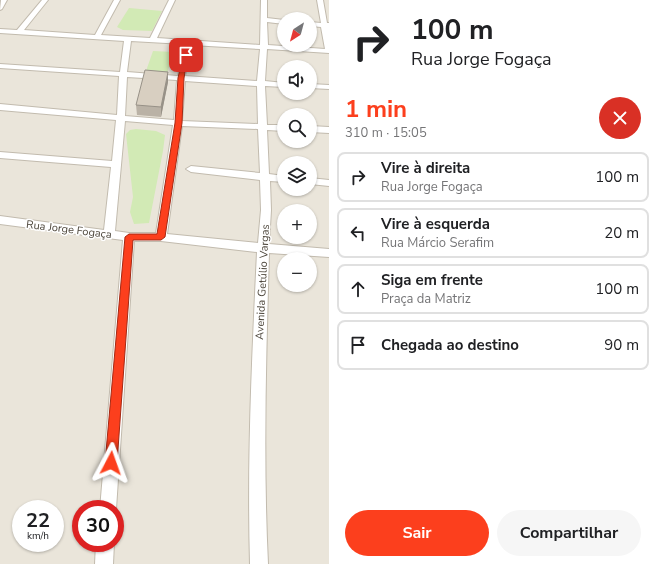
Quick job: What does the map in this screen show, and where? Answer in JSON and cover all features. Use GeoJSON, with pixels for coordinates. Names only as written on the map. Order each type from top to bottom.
{"type":"FeatureCollection","features":[{"type":"Feature","properties":{"kind":"street"},"geometry":{"type":"LineString","coordinates":[[0,8],[4,0]]}},
{"type":"Feature","properties":{"kind":"street"},"geometry":{"type":"LineString","coordinates":[[19,32],[45,0]]}},
{"type":"Feature","properties":{"kind":"street"},"geometry":{"type":"LineString","coordinates":[[97,37],[117,0]]}},
{"type":"Feature","properties":{"kind":"street"},"geometry":{"type":"LineString","coordinates":[[153,40],[172,0]]}},
{"type":"Feature","properties":{"kind":"street","name":"Avenida Getúlio Vargas"},"geometry":{"type":"LineString","coordinates":[[259,564],[257,516],[257,403],[263,248],[266,210],[261,83],[265,20],[264,0]]}},
{"type":"Feature","properties":{"kind":"street"},"geometry":{"type":"LineString","coordinates":[[0,31],[329,51],[327,25],[320,0]]}},
{"type":"Feature","properties":{"kind":"street"},"geometry":{"type":"LineString","coordinates":[[265,20],[277,21]]}},
{"type":"Feature","properties":{"kind":"street"},"geometry":{"type":"LineString","coordinates":[[317,24],[327,25]]}},
{"type":"Feature","properties":{"kind":"street"},"geometry":{"type":"LineString","coordinates":[[109,234],[117,164],[123,74],[128,38]]}},
{"type":"Feature","properties":{"kind":"street"},"geometry":{"type":"LineString","coordinates":[[161,237],[178,123],[181,78],[188,43]]}},
{"type":"Feature","properties":{"kind":"street"},"geometry":{"type":"LineString","coordinates":[[0,66],[277,84]]}},
{"type":"Feature","properties":{"kind":"street"},"geometry":{"type":"LineString","coordinates":[[317,86],[329,87]]}},
{"type":"Feature","properties":{"kind":"street"},"geometry":{"type":"LineString","coordinates":[[0,107],[178,123],[277,128]]}},
{"type":"Feature","properties":{"kind":"street"},"geometry":{"type":"LineString","coordinates":[[317,129],[329,130]]}},
{"type":"Feature","properties":{"kind":"street"},"geometry":{"type":"LineString","coordinates":[[0,155],[117,164]]}},
{"type":"Feature","properties":{"kind":"street"},"geometry":{"type":"LineString","coordinates":[[191,169],[277,178]]}},
{"type":"Feature","properties":{"kind":"street"},"geometry":{"type":"LineString","coordinates":[[317,182],[329,183]]}},
{"type":"Feature","properties":{"kind":"street","name":"Rua Jorge Fogaça"},"geometry":{"type":"LineString","coordinates":[[0,220],[129,237],[161,237],[263,248],[329,253]]}},
{"type":"Feature","properties":{"kind":"street"},"geometry":{"type":"LineString","coordinates":[[109,500],[129,237]]}},
{"type":"Feature","properties":{"kind":"street"},"geometry":{"type":"LineString","coordinates":[[104,564],[105,552]]}},
{"type":"Feature","properties":{"kind":"shaded area"},"geometry":{"type":"Polygon","coordinates":[[[0,0],[329,0],[329,564],[0,564],[0,0]]]}},
{"type":"Feature","properties":{"kind":"green space"},"geometry":{"type":"Polygon","coordinates":[[[129,8],[162,11],[152,31],[123,30],[117,27],[129,8]]]}},
{"type":"Feature","properties":{"kind":"green space"},"geometry":{"type":"Polygon","coordinates":[[[153,51],[174,52],[167,73],[146,71],[153,51]]]}},
{"type":"Feature","properties":{"kind":"green space"},"geometry":{"type":"Polygon","coordinates":[[[136,129],[156,131],[165,135],[149,223],[134,224],[130,212],[133,197],[126,134],[130,130],[136,129]]]}},
{"type":"Feature","properties":{"kind":"building"},"geometry":{"type":"Polygon","coordinates":[[[145,70],[168,72],[161,107],[136,105],[145,70]]]}},
{"type":"Feature","properties":{"kind":"route"},"geometry":{"type":"LineString","coordinates":[[111,463],[129,237],[161,237],[178,123],[181,78],[186,55]]}}]}
